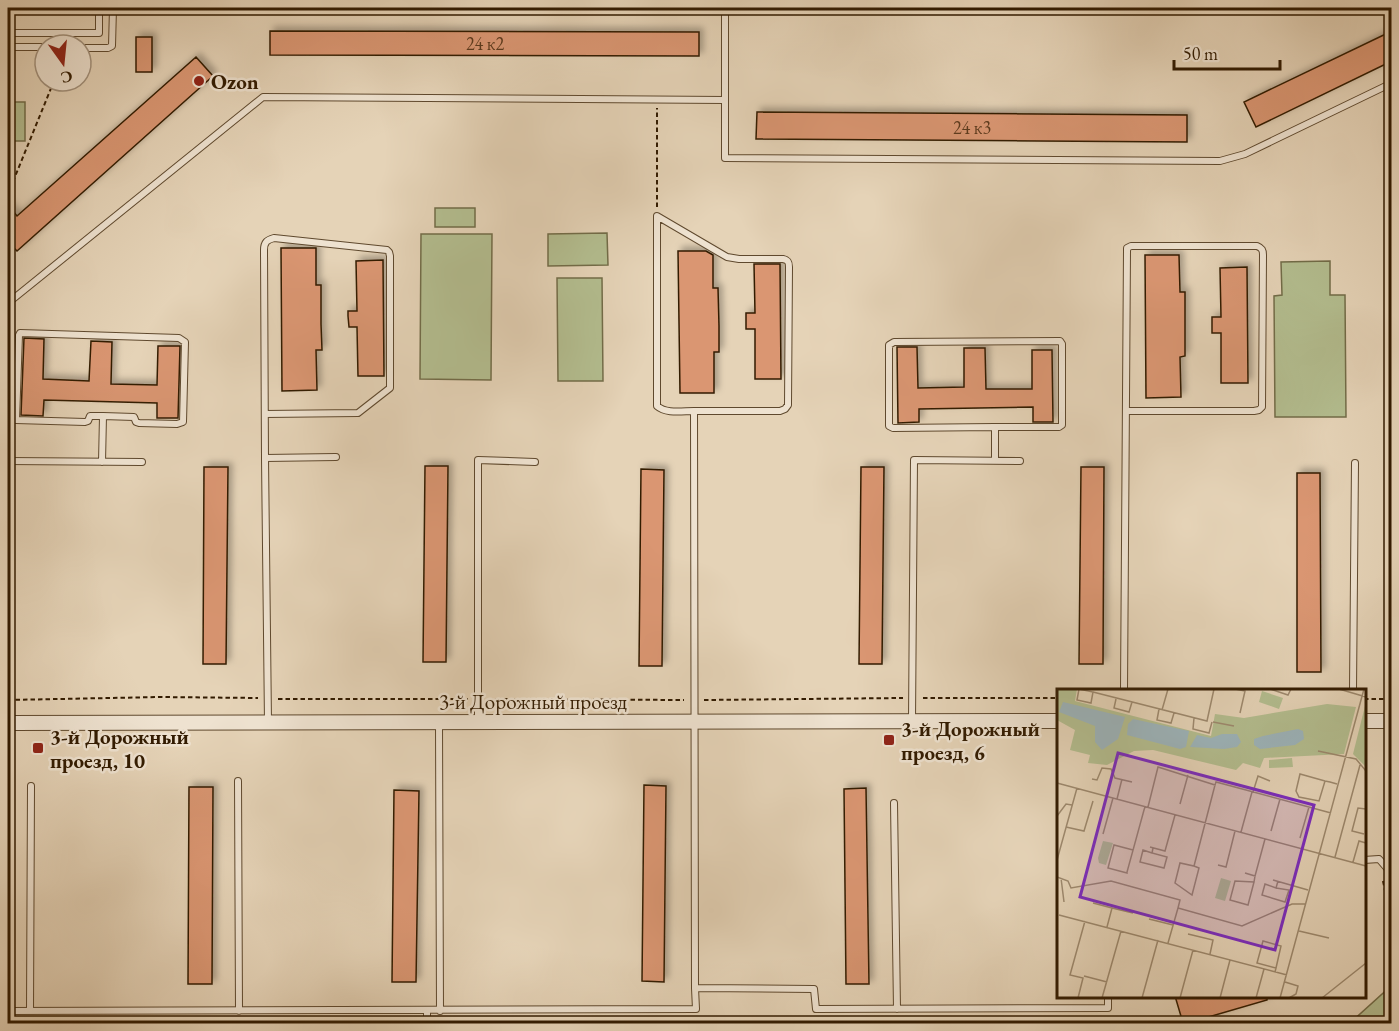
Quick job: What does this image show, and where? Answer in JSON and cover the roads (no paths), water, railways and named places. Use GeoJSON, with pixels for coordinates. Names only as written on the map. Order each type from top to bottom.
{"type":"FeatureCollection","features":[{"type":"Feature","properties":{"kind":"street","name":"3-й Дорожный проезд"},"geometry":{"type":"LineString","coordinates":[[8,723],[1057,721]]}},
{"type":"Feature","properties":{"kind":"street"},"geometry":{"type":"LineString","coordinates":[[1366,721],[1392,721]]}},
{"type":"Feature","properties":{"kind":"lane"},"geometry":{"type":"LineString","coordinates":[[8,33],[99,33],[99,8]]}},
{"type":"Feature","properties":{"kind":"lane"},"geometry":{"type":"LineString","coordinates":[[93,48],[112,46],[113,8]]}},
{"type":"Feature","properties":{"kind":"lane"},"geometry":{"type":"LineString","coordinates":[[725,8],[725,158],[1220,161],[1245,154],[1392,83]]}},
{"type":"Feature","properties":{"kind":"lane"},"geometry":{"type":"LineString","coordinates":[[8,47],[33,47]]}},
{"type":"Feature","properties":{"kind":"lane"},"geometry":{"type":"LineString","coordinates":[[8,303],[263,97],[725,100]]}},
{"type":"Feature","properties":{"kind":"lane"},"geometry":{"type":"LineString","coordinates":[[657,216],[727,256],[739,259],[783,259],[789,263],[788,405],[780,411],[694,411],[665,411],[657,406],[657,216]]}},
{"type":"Feature","properties":{"kind":"lane"},"geometry":{"type":"LineString","coordinates":[[265,414],[358,413],[390,388],[390,256],[387,250],[274,238],[266,242],[264,250],[265,414],[268,722]]}},
{"type":"Feature","properties":{"kind":"lane"},"geometry":{"type":"LineString","coordinates":[[1125,689],[1126,411],[1127,248],[1131,246],[1257,246],[1261,248],[1263,251],[1262,407],[1254,411],[1126,411]]}},
{"type":"Feature","properties":{"kind":"lane"},"geometry":{"type":"LineString","coordinates":[[19,334],[183,339],[185,345],[181,424],[139,423],[133,417],[103,416],[90,416],[85,422],[16,420],[19,334]]}},
{"type":"Feature","properties":{"kind":"lane"},"geometry":{"type":"LineString","coordinates":[[1060,341],[1062,344],[1062,425],[1059,427],[995,427],[890,428],[888,424],[889,345],[894,342],[1060,341]]}},
{"type":"Feature","properties":{"kind":"lane"},"geometry":{"type":"LineString","coordinates":[[8,1011],[696,1009],[694,411]]}},
{"type":"Feature","properties":{"kind":"lane"},"geometry":{"type":"LineString","coordinates":[[102,462],[103,416]]}},
{"type":"Feature","properties":{"kind":"lane"},"geometry":{"type":"LineString","coordinates":[[995,427],[995,460]]}},
{"type":"Feature","properties":{"kind":"lane"},"geometry":{"type":"LineString","coordinates":[[266,458],[336,457]]}},
{"type":"Feature","properties":{"kind":"lane"},"geometry":{"type":"LineString","coordinates":[[478,722],[478,460],[535,462]]}},
{"type":"Feature","properties":{"kind":"lane"},"geometry":{"type":"LineString","coordinates":[[912,721],[914,460],[1020,461]]}},
{"type":"Feature","properties":{"kind":"lane"},"geometry":{"type":"LineString","coordinates":[[8,461],[142,462]]}},
{"type":"Feature","properties":{"kind":"lane"},"geometry":{"type":"LineString","coordinates":[[1353,689],[1355,463]]}},
{"type":"Feature","properties":{"kind":"lane"},"geometry":{"type":"LineString","coordinates":[[439,722],[440,1011]]}},
{"type":"Feature","properties":{"kind":"lane"},"geometry":{"type":"LineString","coordinates":[[238,781],[238,1011]]}},
{"type":"Feature","properties":{"kind":"lane"},"geometry":{"type":"LineString","coordinates":[[30,1011],[31,786]]}},
{"type":"Feature","properties":{"kind":"lane"},"geometry":{"type":"LineString","coordinates":[[894,803],[897,1009]]}},
{"type":"Feature","properties":{"kind":"lane"},"geometry":{"type":"LineString","coordinates":[[1366,860],[1379,859],[1392,874]]}},
{"type":"Feature","properties":{"kind":"lane"},"geometry":{"type":"LineString","coordinates":[[695,988],[814,989],[816,1009],[1108,1008],[1108,998]]}},
{"type":"Feature","properties":{"kind":"lane"},"geometry":{"type":"LineString","coordinates":[[427,1010],[427,1023]]}},
{"type":"Feature","properties":{"kind":"place","name":"Ozon"},"geometry":{"type":"Point","coordinates":[199,81]}},
{"type":"Feature","properties":{"kind":"place","name":"3-й Дорожный проезд, 6"},"geometry":{"type":"Point","coordinates":[889,740]}},
{"type":"Feature","properties":{"kind":"place","name":"3-й Дорожный проезд, 10"},"geometry":{"type":"Point","coordinates":[38,748]}}]}
